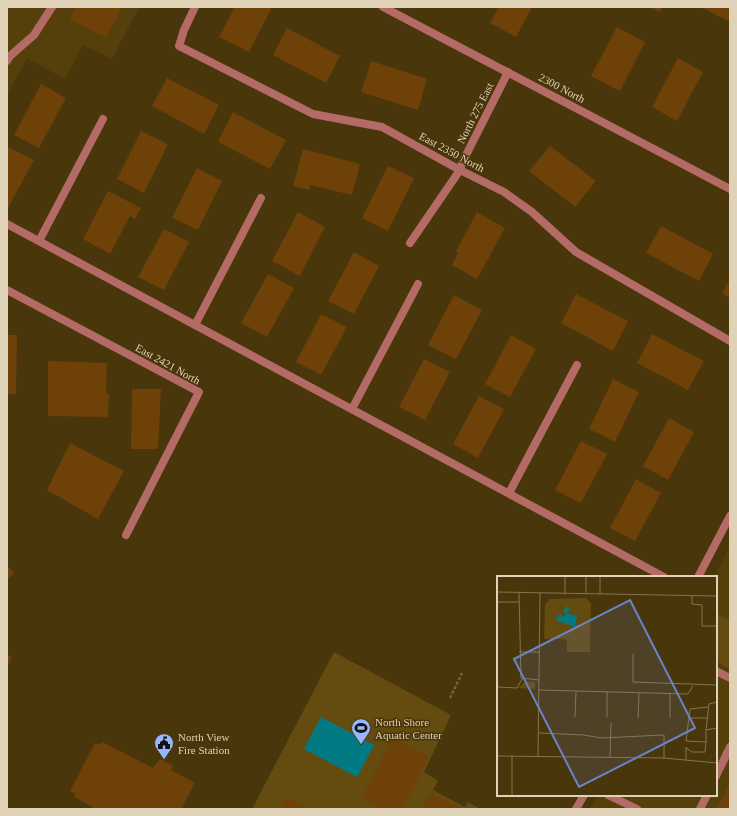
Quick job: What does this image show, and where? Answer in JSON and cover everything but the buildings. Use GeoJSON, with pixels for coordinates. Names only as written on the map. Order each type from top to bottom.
{"type":"FeatureCollection","features":[{"type":"Feature","properties":{"kind":"street"},"geometry":{"type":"LineString","coordinates":[[7,61],[10,56],[34,35],[52,7]]}},
{"type":"Feature","properties":{"kind":"street","name":"East 2350 North"},"geometry":{"type":"LineString","coordinates":[[195,7],[184,30],[179,46],[313,114],[382,128],[504,192],[532,212],[576,252],[730,341]]}},
{"type":"Feature","properties":{"kind":"street","name":"2300 North"},"geometry":{"type":"LineString","coordinates":[[383,7],[730,189]]}},
{"type":"Feature","properties":{"kind":"street","name":"North 275 East"},"geometry":{"type":"LineString","coordinates":[[410,243],[460,170],[462,163],[508,72]]}},
{"type":"Feature","properties":{"kind":"street"},"geometry":{"type":"LineString","coordinates":[[39,241],[103,118]]}},
{"type":"Feature","properties":{"kind":"street"},"geometry":{"type":"LineString","coordinates":[[195,325],[261,198]]}},
{"type":"Feature","properties":{"kind":"street"},"geometry":{"type":"LineString","coordinates":[[7,224],[662,576]]}},
{"type":"Feature","properties":{"kind":"street"},"geometry":{"type":"LineString","coordinates":[[352,409],[418,284]]}},
{"type":"Feature","properties":{"kind":"street","name":"East 2421 North"},"geometry":{"type":"LineString","coordinates":[[7,290],[199,392],[126,535]]}},
{"type":"Feature","properties":{"kind":"street"},"geometry":{"type":"LineString","coordinates":[[509,493],[577,365]]}},
{"type":"Feature","properties":{"kind":"street"},"geometry":{"type":"LineString","coordinates":[[699,576],[730,516]]}},
{"type":"Feature","properties":{"kind":"street"},"geometry":{"type":"LineString","coordinates":[[717,671],[730,678]]}},
{"type":"Feature","properties":{"kind":"street"},"geometry":{"type":"LineString","coordinates":[[717,774],[730,747]]}},
{"type":"Feature","properties":{"kind":"street"},"geometry":{"type":"LineString","coordinates":[[576,809],[583,796]]}},
{"type":"Feature","properties":{"kind":"street"},"geometry":{"type":"LineString","coordinates":[[610,796],[637,809]]}},
{"type":"Feature","properties":{"kind":"street"},"geometry":{"type":"LineString","coordinates":[[700,809],[706,796]]}},
{"type":"Feature","properties":{"kind":"path"},"geometry":{"type":"LineString","coordinates":[[450,698],[462,673]]}},
{"type":"Feature","properties":{"kind":"shaded area"},"geometry":{"type":"Polygon","coordinates":[[[7,7],[139,7],[112,59],[83,45],[65,79],[27,58],[7,95],[7,7]]]}},
{"type":"Feature","properties":{"kind":"shaded area"},"geometry":{"type":"Polygon","coordinates":[[[730,546],[730,809],[590,809],[597,796],[717,796],[717,576],[715,576],[730,546]]]}},
{"type":"Feature","properties":{"kind":"shaded area"},"geometry":{"type":"Polygon","coordinates":[[[717,614],[730,621],[730,669],[717,662],[717,614]]]}},
{"type":"Feature","properties":{"kind":"shaded area","name":"North Shore Aquatic Center"},"geometry":{"type":"Polygon","coordinates":[[[334,652],[451,715],[424,772],[438,781],[433,790],[465,807],[468,802],[481,809],[252,809],[334,652]]]}},
{"type":"Feature","properties":{"kind":"water"},"geometry":{"type":"Polygon","coordinates":[[[321,717],[374,745],[357,777],[304,749],[321,717]]]}},
{"type":"Feature","properties":{"kind":"place","name":"North Shore Aquatic Center"},"geometry":{"type":"Point","coordinates":[361,745]}},
{"type":"Feature","properties":{"kind":"place","name":"North View Fire Station"},"geometry":{"type":"Point","coordinates":[164,760]}}]}
